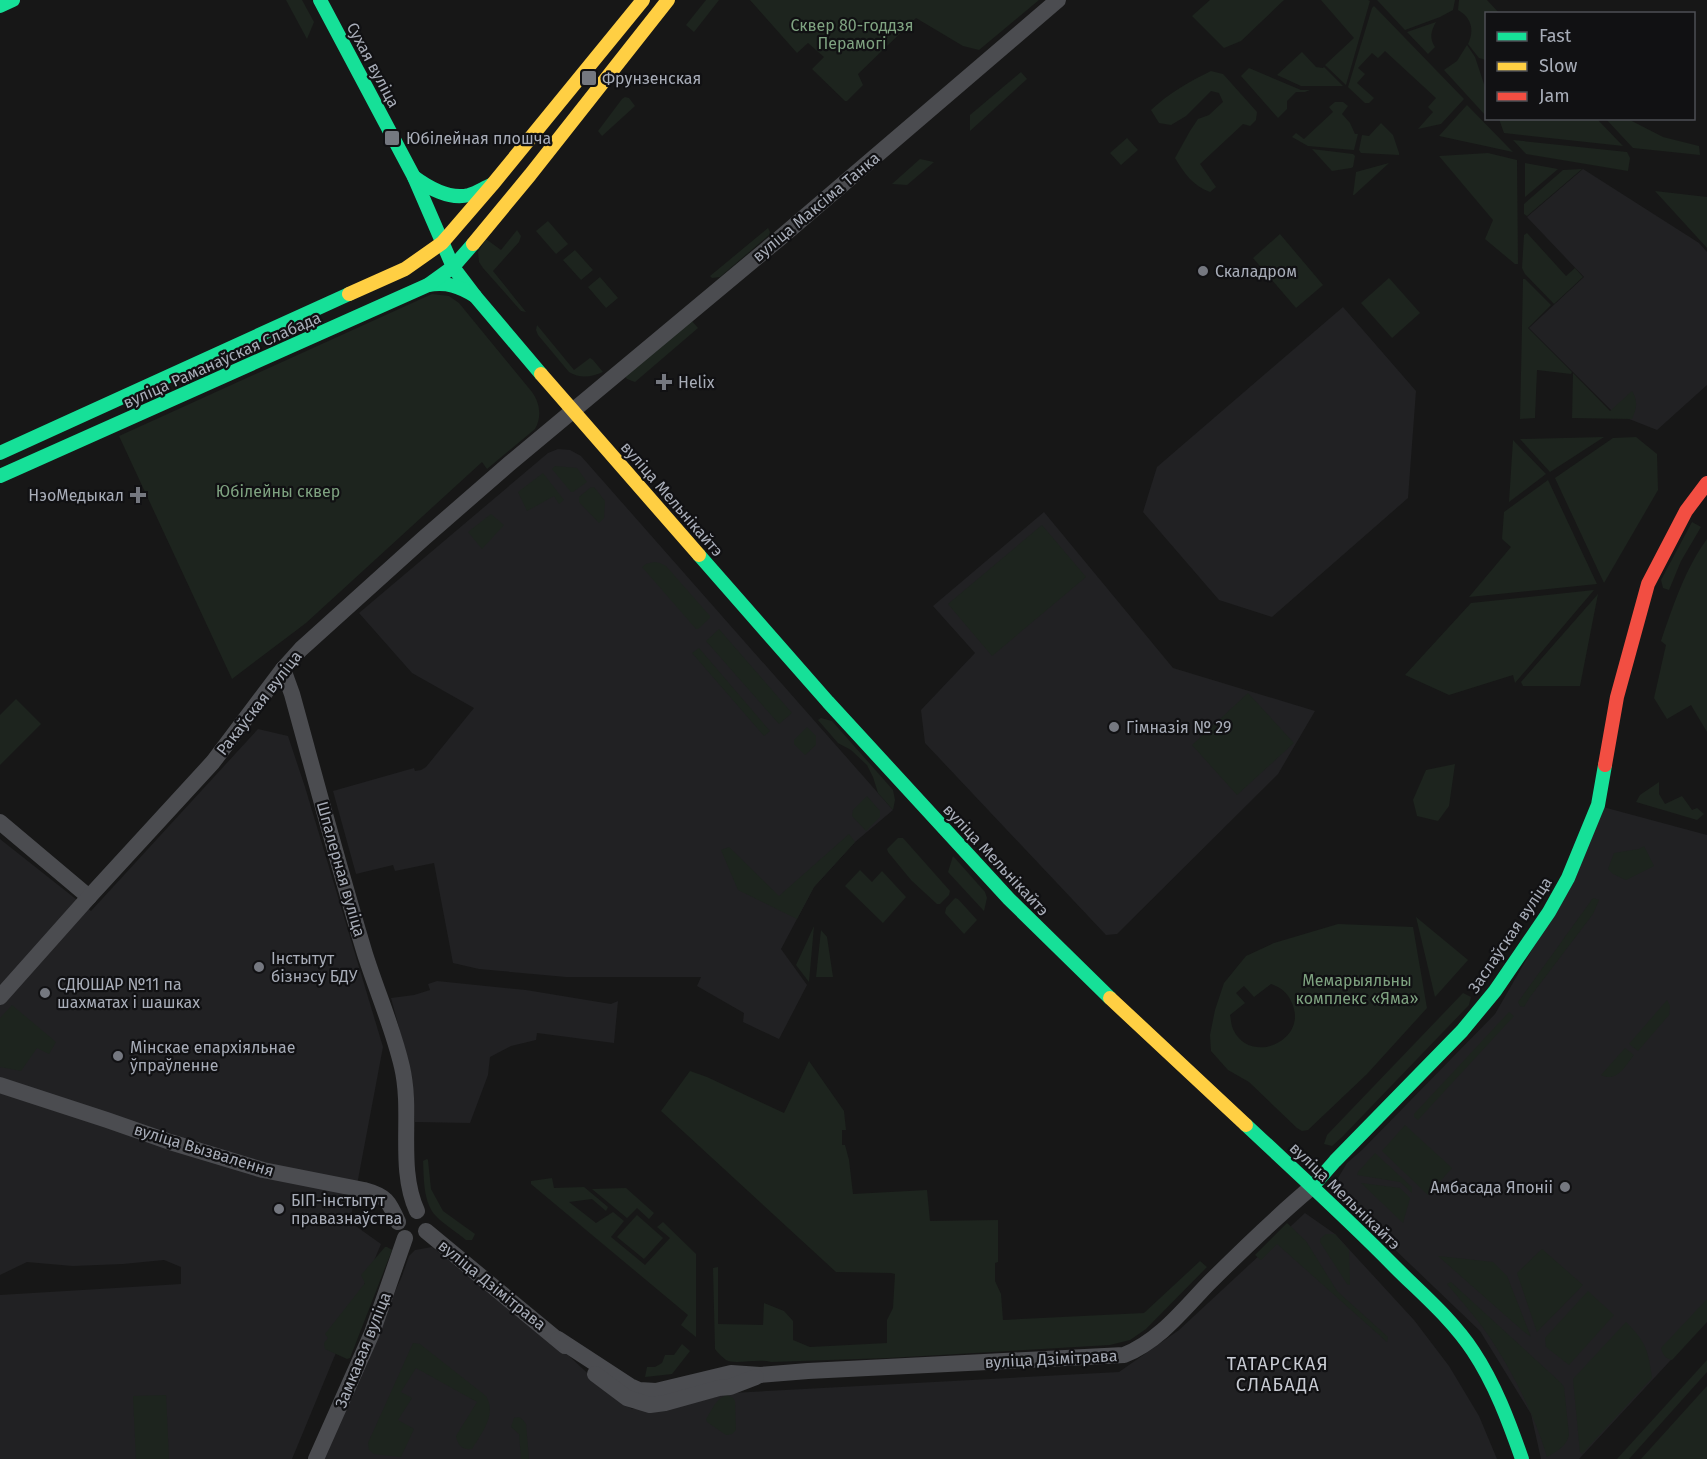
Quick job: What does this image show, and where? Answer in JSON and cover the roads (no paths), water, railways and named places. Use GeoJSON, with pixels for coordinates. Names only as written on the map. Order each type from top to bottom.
{"type":"FeatureCollection","features":[{"type":"Feature","properties":{"kind":"main road"},"geometry":{"type":"LineString","coordinates":[[0,6],[12,0]]}},
{"type":"Feature","properties":{"kind":"main road","name":"Сухая вуліца"},"geometry":{"type":"LineString","coordinates":[[320,0],[414,177],[453,267]]}},
{"type":"Feature","properties":{"kind":"main road","name":"вуліца Раманаўская Слабада"},"geometry":{"type":"LineString","coordinates":[[0,453],[405,269],[442,243],[643,0]]}},
{"type":"Feature","properties":{"kind":"main road","name":"вуліца Раманаўская Слабада"},"geometry":{"type":"LineString","coordinates":[[0,476],[428,285],[453,267],[530,175],[668,0]]}},
{"type":"Feature","properties":{"kind":"main road"},"geometry":{"type":"LineString","coordinates":[[414,177],[423,184],[455,197],[468,195],[492,185]]}},
{"type":"Feature","properties":{"kind":"main road","name":"вуліца Мельнікайтэ"},"geometry":{"type":"LineString","coordinates":[[453,267],[573,412],[834,708],[1009,899],[1138,1026],[1313,1186],[1450,1321],[1473,1351],[1491,1382],[1508,1419],[1522,1459]]}},
{"type":"Feature","properties":{"kind":"main road"},"geometry":{"type":"LineString","coordinates":[[428,285],[444,283],[457,285],[475,296]]}},
{"type":"Feature","properties":{"kind":"main road","name":"Заслаўская вуліца"},"geometry":{"type":"LineString","coordinates":[[1313,1186],[1462,1031],[1495,991],[1549,912],[1568,878],[1598,805],[1617,697],[1636,620],[1648,584],[1686,511],[1707,483]]}},
{"type":"Feature","properties":{"kind":"street","name":"вуліца Максіма Танка"},"geometry":{"type":"LineString","coordinates":[[573,412],[1058,0]]}},
{"type":"Feature","properties":{"kind":"street","name":"Ракаўская вуліца"},"geometry":{"type":"LineString","coordinates":[[0,997],[181,798],[224,748],[283,669],[301,650],[424,538],[573,412]]}},
{"type":"Feature","properties":{"kind":"street","name":"Шпалерная вуліца"},"geometry":{"type":"LineString","coordinates":[[283,669],[366,956],[397,1046],[405,1078],[407,1177],[417,1211]]}},
{"type":"Feature","properties":{"kind":"street"},"geometry":{"type":"LineString","coordinates":[[0,822],[89,897]]}},
{"type":"Feature","properties":{"kind":"street","name":"вуліца Вызвалення"},"geometry":{"type":"LineString","coordinates":[[0,1085],[170,1142],[263,1170],[380,1195]]}},
{"type":"Feature","properties":{"kind":"street"},"geometry":{"type":"LineString","coordinates":[[398,1222],[407,1211],[417,1211],[424,1217],[426,1231],[414,1240],[405,1238],[399,1232],[398,1222],[391,1207],[380,1195],[401,1187],[407,1177]]}},
{"type":"Feature","properties":{"kind":"street","name":"вуліца Дзімітрава"},"geometry":{"type":"LineString","coordinates":[[426,1231],[558,1339],[616,1392],[650,1405],[730,1387],[760,1375],[1124,1355],[1139,1348],[1159,1333],[1284,1210],[1313,1186]]}},
{"type":"Feature","properties":{"kind":"street","name":"Замкавая вуліца"},"geometry":{"type":"LineString","coordinates":[[316,1459],[372,1333],[405,1238]]}},
{"type":"Feature","properties":{"kind":"place","name":"Фрунзенская"},"geometry":{"type":"Point","coordinates":[589,78]}},
{"type":"Feature","properties":{"kind":"place","name":"Юбілейная плошча"},"geometry":{"type":"Point","coordinates":[392,138]}},
{"type":"Feature","properties":{"kind":"place","name":"Скаладром"},"geometry":{"type":"Point","coordinates":[1203,271]}},
{"type":"Feature","properties":{"kind":"place","name":"Helix"},"geometry":{"type":"Point","coordinates":[664,382]}},
{"type":"Feature","properties":{"kind":"place","name":"НэоМедыкал"},"geometry":{"type":"Point","coordinates":[138,495]}},
{"type":"Feature","properties":{"kind":"place","name":"Гімназія № 29"},"geometry":{"type":"Point","coordinates":[1114,727]}},
{"type":"Feature","properties":{"kind":"place","name":"Інстытут бізнэсу БДУ"},"geometry":{"type":"Point","coordinates":[259,967]}},
{"type":"Feature","properties":{"kind":"place","name":"СДЮШАР №11 па шахматах і шашках"},"geometry":{"type":"Point","coordinates":[45,993]}},
{"type":"Feature","properties":{"kind":"place","name":"Мінскае епархіяльнае ўпраўленне"},"geometry":{"type":"Point","coordinates":[118,1056]}},
{"type":"Feature","properties":{"kind":"place","name":"Амбасада Японіі"},"geometry":{"type":"Point","coordinates":[1565,1187]}},
{"type":"Feature","properties":{"kind":"place","name":"БІП-інстытут правазнаўства"},"geometry":{"type":"Point","coordinates":[279,1209]}},
{"type":"Feature","properties":{"kind":"district","name":"ТАТАРСКАЯ СЛАБАДА"},"geometry":{"type":"Point","coordinates":[1278,1374]}},
{"type":"Feature","properties":{"kind":"park label","name":"Сквер 80-годдзя Перамогі"},"geometry":{"type":"Point","coordinates":[852,34]}},
{"type":"Feature","properties":{"kind":"park label","name":"Юбілейны сквер"},"geometry":{"type":"Point","coordinates":[278,491]}},
{"type":"Feature","properties":{"kind":"park label","name":"Мемарыяльны комплекс «Яма»"},"geometry":{"type":"Point","coordinates":[1357,989]}}]}
